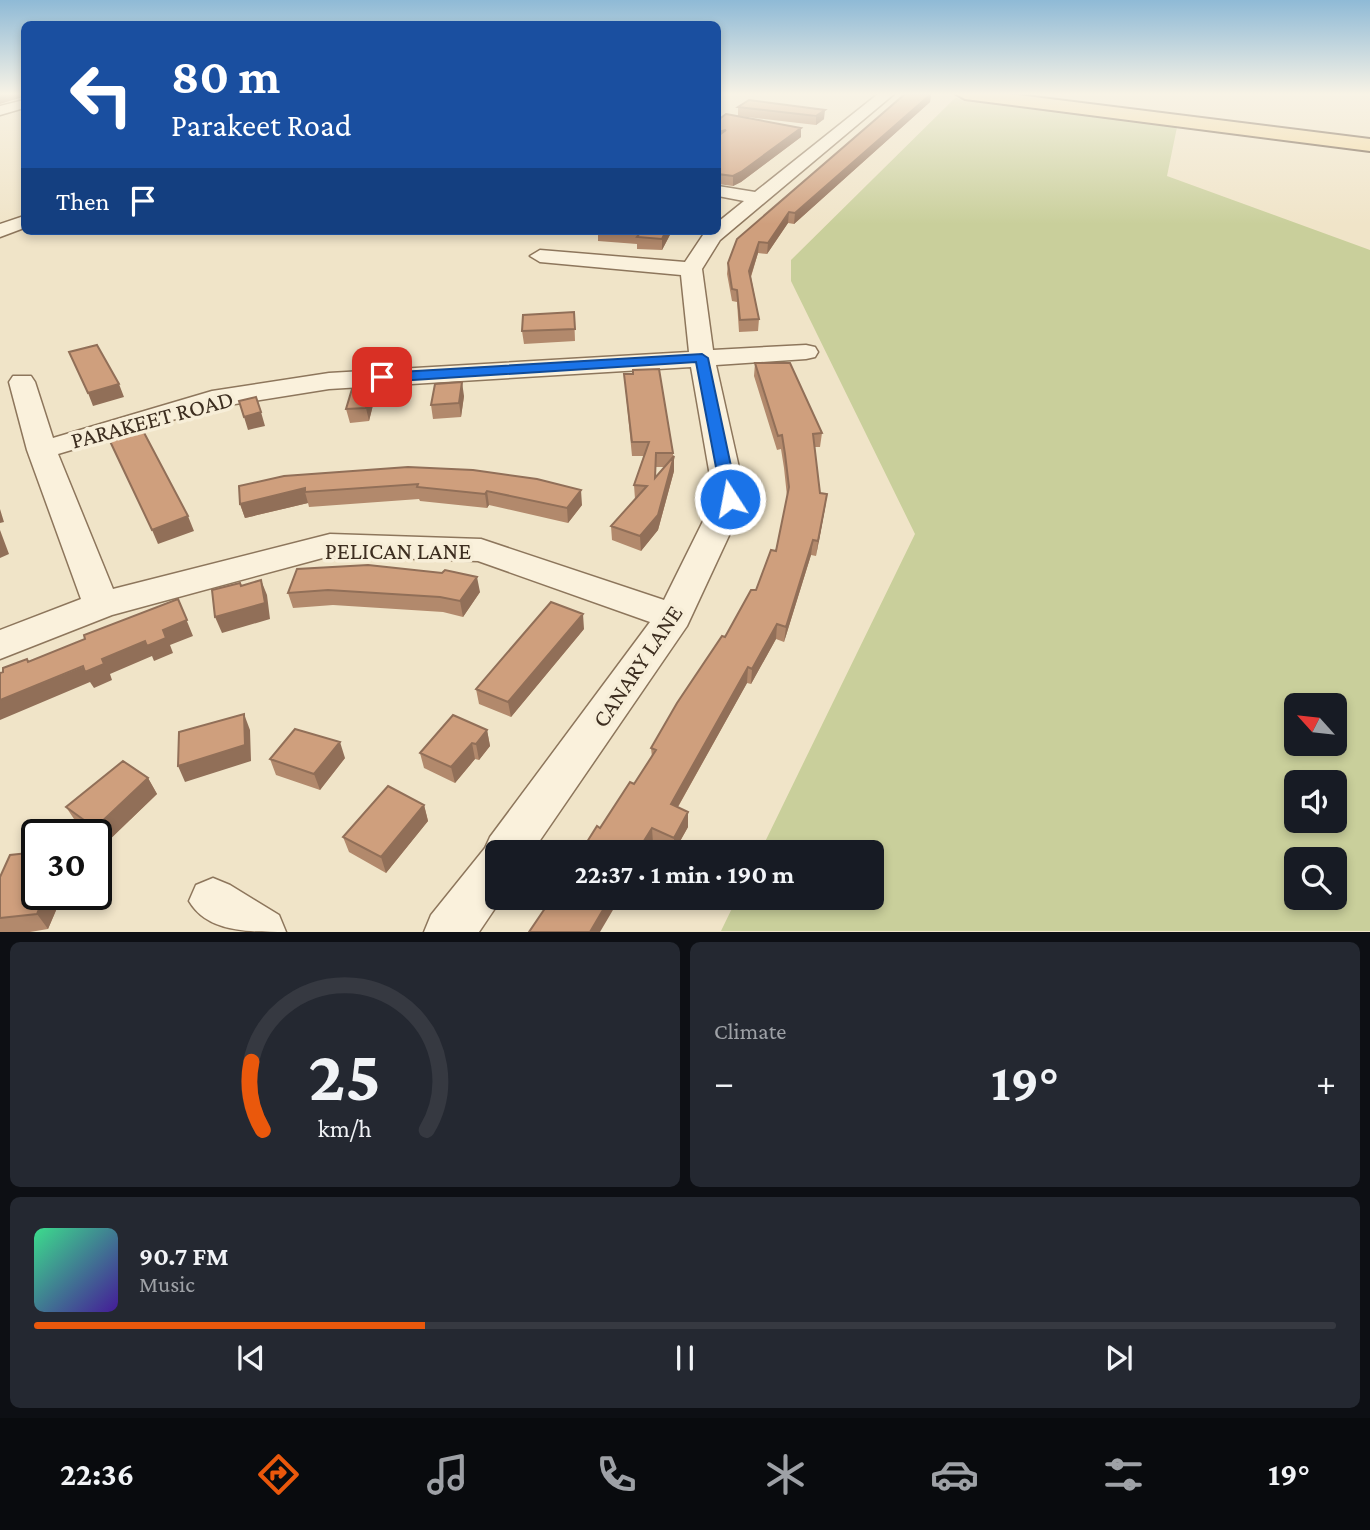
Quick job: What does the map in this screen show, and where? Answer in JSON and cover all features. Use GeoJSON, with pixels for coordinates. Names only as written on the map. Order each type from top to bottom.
{"type":"FeatureCollection","features":[{"type":"Feature","properties":{"kind":"main road"},"geometry":{"type":"LineString","coordinates":[[1310,137],[1370,145]]}},
{"type":"Feature","properties":{"kind":"street"},"geometry":{"type":"LineString","coordinates":[[721,229],[835,137]]}},
{"type":"Feature","properties":{"kind":"street"},"geometry":{"type":"LineString","coordinates":[[721,192],[758,198]]}},
{"type":"Feature","properties":{"kind":"street"},"geometry":{"type":"LineString","coordinates":[[0,231],[21,223]]}},
{"type":"Feature","properties":{"kind":"street"},"geometry":{"type":"LineString","coordinates":[[540,256],[691,269],[713,235]]}},
{"type":"Feature","properties":{"kind":"street","name":"CANARY LANE"},"geometry":{"type":"LineString","coordinates":[[515,840],[674,617],[730,499],[702,358],[691,269]]}},
{"type":"Feature","properties":{"kind":"street","name":"PARAKEET ROAD"},"geometry":{"type":"LineString","coordinates":[[43,450],[212,399],[329,381],[806,352]]}},
{"type":"Feature","properties":{"kind":"street"},"geometry":{"type":"LineString","coordinates":[[22,382],[43,450],[101,605]]}},
{"type":"Feature","properties":{"kind":"street","name":"PELICAN LANE"},"geometry":{"type":"LineString","coordinates":[[0,645],[101,605],[330,545],[481,550],[674,617]]}},
{"type":"Feature","properties":{"kind":"street"},"geometry":{"type":"LineString","coordinates":[[449,932],[485,882]]}},
{"type":"Feature","properties":{"kind":"street"},"geometry":{"type":"LineString","coordinates":[[213,901],[261,932]]}},
{"type":"Feature","properties":{"kind":"green space"},"geometry":{"type":"Polygon","coordinates":[[[915,137],[1175,137],[1167,176],[1370,250],[1370,931],[721,931],[731,910],[884,910],[884,840],[766,840],[915,534],[791,281],[791,260],[915,137]]]}},
{"type":"Feature","properties":{"kind":"building"},"geometry":{"type":"Polygon","coordinates":[[[721,137],[788,137],[741,172],[733,176],[721,174],[721,137]]]}},
{"type":"Feature","properties":{"kind":"building"},"geometry":{"type":"Polygon","coordinates":[[[855,137],[881,137],[795,213],[789,212],[768,243],[759,242],[749,271],[759,319],[740,320],[737,290],[732,289],[728,263],[737,239],[855,137]]]}},
{"type":"Feature","properties":{"kind":"building"},"geometry":{"type":"Polygon","coordinates":[[[638,235],[664,235],[662,239],[637,237],[638,235]]]}},
{"type":"Feature","properties":{"kind":"building"},"geometry":{"type":"Polygon","coordinates":[[[574,312],[575,329],[522,331],[523,315],[574,312]]]}},
{"type":"Feature","properties":{"kind":"building"},"geometry":{"type":"Polygon","coordinates":[[[97,345],[119,384],[88,393],[69,352],[97,345]]]}},
{"type":"Feature","properties":{"kind":"building"},"geometry":{"type":"Polygon","coordinates":[[[755,363],[790,363],[822,433],[813,434],[820,493],[827,494],[818,541],[813,540],[786,627],[777,624],[752,669],[748,667],[671,804],[688,812],[674,838],[652,828],[644,840],[588,840],[597,826],[600,828],[630,782],[634,784],[656,750],[651,748],[677,703],[722,636],[725,637],[751,590],[756,590],[771,550],[776,551],[789,487],[782,435],[778,436],[755,363]]]}},
{"type":"Feature","properties":{"kind":"building"},"geometry":{"type":"Polygon","coordinates":[[[659,369],[673,453],[656,453],[655,478],[674,456],[658,515],[640,536],[611,526],[647,486],[634,485],[649,442],[632,442],[624,374],[633,374],[633,370],[659,369]]]}},
{"type":"Feature","properties":{"kind":"building"},"geometry":{"type":"Polygon","coordinates":[[[462,382],[459,403],[431,405],[435,384],[462,382]]]}},
{"type":"Feature","properties":{"kind":"building"},"geometry":{"type":"Polygon","coordinates":[[[371,388],[366,408],[346,409],[352,389],[371,388]]]}},
{"type":"Feature","properties":{"kind":"building"},"geometry":{"type":"Polygon","coordinates":[[[256,397],[261,412],[244,417],[239,401],[256,397]]]}},
{"type":"Feature","properties":{"kind":"building"},"geometry":{"type":"Polygon","coordinates":[[[141,427],[188,516],[152,530],[108,437],[141,427]]]}},
{"type":"Feature","properties":{"kind":"building"},"geometry":{"type":"Polygon","coordinates":[[[408,467],[473,470],[537,479],[581,490],[567,508],[487,491],[485,494],[417,487],[418,484],[305,492],[305,488],[240,504],[239,486],[284,476],[408,467]]]}},
{"type":"Feature","properties":{"kind":"building"},"geometry":{"type":"Polygon","coordinates":[[[368,565],[442,573],[445,570],[477,577],[460,601],[440,597],[328,590],[288,593],[297,569],[368,565]]]}},
{"type":"Feature","properties":{"kind":"building"},"geometry":{"type":"Polygon","coordinates":[[[261,580],[265,603],[215,617],[212,590],[261,580]]]}},
{"type":"Feature","properties":{"kind":"building"},"geometry":{"type":"Polygon","coordinates":[[[178,599],[187,620],[163,630],[166,638],[147,646],[145,641],[102,659],[104,664],[85,672],[83,666],[0,700],[0,673],[3,668],[27,659],[28,662],[85,639],[84,635],[178,599]]]}},
{"type":"Feature","properties":{"kind":"building"},"geometry":{"type":"Polygon","coordinates":[[[551,602],[583,614],[508,702],[476,689],[551,602]]]}},
{"type":"Feature","properties":{"kind":"building"},"geometry":{"type":"Polygon","coordinates":[[[244,714],[245,745],[178,766],[179,732],[244,714]]]}},
{"type":"Feature","properties":{"kind":"building"},"geometry":{"type":"Polygon","coordinates":[[[453,715],[487,730],[451,767],[420,753],[453,715]]]}},
{"type":"Feature","properties":{"kind":"building"},"geometry":{"type":"Polygon","coordinates":[[[295,729],[340,742],[314,774],[270,759],[295,729]]]}},
{"type":"Feature","properties":{"kind":"building"},"geometry":{"type":"Polygon","coordinates":[[[123,761],[148,778],[105,819],[83,819],[66,807],[123,761]]]}},
{"type":"Feature","properties":{"kind":"building"},"geometry":{"type":"Polygon","coordinates":[[[388,786],[424,805],[381,857],[343,837],[388,786]]]}},
{"type":"Feature","properties":{"kind":"building"},"geometry":{"type":"Polygon","coordinates":[[[21,854],[21,910],[39,910],[37,914],[0,918],[0,877],[10,855],[21,854]]]}},
{"type":"Feature","properties":{"kind":"building"},"geometry":{"type":"Polygon","coordinates":[[[544,910],[603,910],[590,932],[529,932],[544,910]]]}},
{"type":"Feature","properties":{"kind":"route"},"geometry":{"type":"LineString","coordinates":[[382,377],[702,358],[730,499]]}}]}
